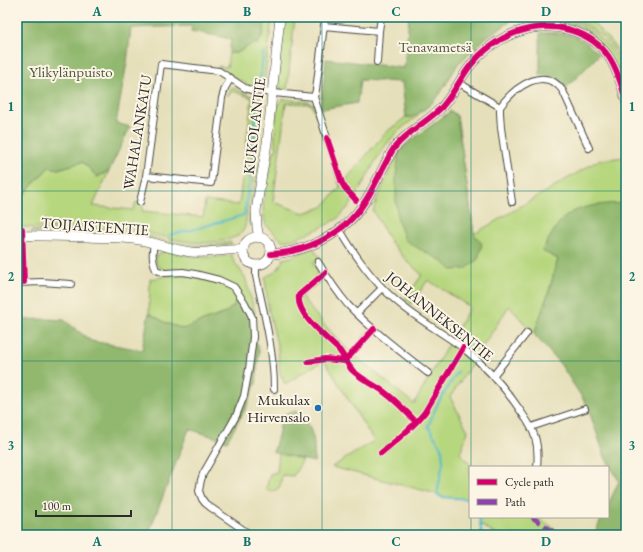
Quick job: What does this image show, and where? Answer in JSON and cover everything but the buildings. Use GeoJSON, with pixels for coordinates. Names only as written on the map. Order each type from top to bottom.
{"type":"FeatureCollection","features":[{"type":"Feature","properties":{"kind":"street","name":"KUKOLANTIE"},"geometry":{"type":"LineString","coordinates":[[259,238],[256,211],[267,143],[280,17]]}},
{"type":"Feature","properties":{"kind":"street"},"geometry":{"type":"LineString","coordinates":[[325,17],[314,97],[327,138]]}},
{"type":"Feature","properties":{"kind":"street"},"geometry":{"type":"LineString","coordinates":[[376,62],[381,17]]}},
{"type":"Feature","properties":{"kind":"street"},"geometry":{"type":"LineString","coordinates":[[555,17],[555,27]]}},
{"type":"Feature","properties":{"kind":"street"},"geometry":{"type":"LineString","coordinates":[[324,26],[380,31]]}},
{"type":"Feature","properties":{"kind":"street"},"geometry":{"type":"LineString","coordinates":[[271,254],[281,254],[300,249],[340,230],[353,218],[360,210],[388,157],[395,147],[437,112],[448,99],[470,65],[498,40],[508,35],[531,28],[555,27],[578,32],[590,38],[603,49],[624,81],[626,101]]}},
{"type":"Feature","properties":{"kind":"street","name":"WAHALANKATU"},"geometry":{"type":"LineString","coordinates":[[140,202],[146,176],[161,64],[219,71],[248,90],[272,94],[314,97]]}},
{"type":"Feature","properties":{"kind":"street"},"geometry":{"type":"LineString","coordinates":[[146,176],[211,183],[222,98],[225,88],[231,78]]}},
{"type":"Feature","properties":{"kind":"street"},"geometry":{"type":"LineString","coordinates":[[512,202],[501,128],[500,107],[510,96],[528,82],[542,79],[554,82],[560,87],[588,148]]}},
{"type":"Feature","properties":{"kind":"street"},"geometry":{"type":"LineString","coordinates":[[459,83],[500,107]]}},
{"type":"Feature","properties":{"kind":"street","name":"JOHANNEKSENTIE"},"geometry":{"type":"LineString","coordinates":[[340,230],[360,261],[382,288],[408,311],[463,348],[482,364],[516,403],[531,427],[535,437],[537,446],[537,466]]}},
{"type":"Feature","properties":{"kind":"street","name":"TOIJAISTENTIE"},"geometry":{"type":"LineString","coordinates":[[17,236],[118,238],[140,240],[181,251],[191,252],[209,253],[233,249],[243,250]]}},
{"type":"Feature","properties":{"kind":"street"},"geometry":{"type":"LineString","coordinates":[[259,238],[266,241],[271,250],[271,254],[265,263],[256,266],[246,260],[243,250],[245,244],[250,239],[259,238]]}},
{"type":"Feature","properties":{"kind":"street"},"geometry":{"type":"LineString","coordinates":[[154,243],[152,254],[156,270],[165,274],[183,272],[219,280],[234,288],[245,303],[252,317],[253,337],[244,396],[236,416],[201,480],[199,491],[202,499],[210,507],[251,535]]}},
{"type":"Feature","properties":{"kind":"street"},"geometry":{"type":"LineString","coordinates":[[318,262],[339,294],[357,313],[374,329],[428,373]]}},
{"type":"Feature","properties":{"kind":"street"},"geometry":{"type":"LineString","coordinates":[[256,266],[256,276],[272,350],[274,389]]}},
{"type":"Feature","properties":{"kind":"street"},"geometry":{"type":"LineString","coordinates":[[17,283],[41,282],[71,284]]}},
{"type":"Feature","properties":{"kind":"street"},"geometry":{"type":"LineString","coordinates":[[357,313],[382,288]]}},
{"type":"Feature","properties":{"kind":"street"},"geometry":{"type":"LineString","coordinates":[[493,376],[527,333]]}},
{"type":"Feature","properties":{"kind":"street"},"geometry":{"type":"LineString","coordinates":[[531,427],[585,409]]}},
{"type":"Feature","properties":{"kind":"green space","name":"Ylikylänpuisto"},"geometry":{"type":"Polygon","coordinates":[[[17,17],[265,17],[265,24],[258,44],[252,44],[237,53],[229,53],[231,39],[191,31],[192,26],[131,28],[127,62],[116,123],[130,127],[109,171],[97,177],[82,162],[58,169],[49,167],[17,202],[17,17]]]}},
{"type":"Feature","properties":{"kind":"green space"},"geometry":{"type":"Polygon","coordinates":[[[265,17],[272,17],[265,80],[262,88],[257,89],[241,80],[239,81],[226,71],[218,68],[218,66],[227,67],[229,53],[237,53],[262,38],[265,17]]]}},
{"type":"Feature","properties":{"kind":"green space"},"geometry":{"type":"Polygon","coordinates":[[[284,17],[295,17],[287,90],[280,88],[278,82],[284,17]]]}},
{"type":"Feature","properties":{"kind":"green space","name":"Tenavametsä"},"geometry":{"type":"Polygon","coordinates":[[[409,17],[508,17],[510,22],[488,36],[458,64],[440,94],[431,104],[412,117],[406,117],[402,82],[360,80],[357,103],[322,109],[321,106],[326,59],[404,68],[409,17]]]}},
{"type":"Feature","properties":{"kind":"green space"},"geometry":{"type":"Polygon","coordinates":[[[557,17],[587,17],[617,49],[625,64],[626,70],[617,54],[594,30],[573,20],[557,17]]]}},
{"type":"Feature","properties":{"kind":"green space"},"geometry":{"type":"Polygon","coordinates":[[[561,21],[582,26],[600,39],[615,56],[624,75],[622,75],[590,34],[577,28],[562,24],[561,21]]]}},
{"type":"Feature","properties":{"kind":"green space"},"geometry":{"type":"Polygon","coordinates":[[[540,33],[558,33],[572,36],[586,43],[599,55],[565,89],[554,79],[548,76],[540,75],[540,33]]]}},
{"type":"Feature","properties":{"kind":"green space"},"geometry":{"type":"Polygon","coordinates":[[[233,87],[246,94],[259,98],[263,102],[257,134],[254,169],[245,227],[237,236],[225,240],[202,243],[179,240],[134,230],[17,227],[17,202],[49,167],[58,169],[82,162],[97,177],[109,171],[93,206],[133,210],[136,202],[143,204],[142,211],[203,217],[205,201],[239,205],[252,98],[233,91],[228,96],[230,89],[233,87]]]}},
{"type":"Feature","properties":{"kind":"green space"},"geometry":{"type":"Polygon","coordinates":[[[284,99],[314,104],[317,115],[316,116],[313,107],[310,104],[286,103],[273,202],[304,213],[323,207],[340,187],[318,123],[319,122],[341,185],[352,199],[352,203],[337,219],[326,225],[293,239],[282,240],[266,226],[263,207],[274,151],[276,151],[277,146],[275,145],[277,111],[280,101],[284,99]]]}},
{"type":"Feature","properties":{"kind":"green space"},"geometry":{"type":"Polygon","coordinates":[[[451,111],[457,116],[474,234],[599,160],[626,157],[626,203],[621,204],[543,251],[558,259],[534,334],[509,306],[479,352],[455,333],[470,307],[428,280],[411,304],[405,299],[422,275],[405,259],[390,241],[373,211],[399,150],[451,111]]]}},
{"type":"Feature","properties":{"kind":"green space"},"geometry":{"type":"Polygon","coordinates":[[[451,111],[457,116],[474,234],[482,244],[478,259],[466,269],[451,270],[442,261],[405,240],[398,221],[396,176],[399,150],[451,111]]]}},
{"type":"Feature","properties":{"kind":"green space"},"geometry":{"type":"Polygon","coordinates":[[[418,114],[418,116],[396,133],[385,146],[356,196],[354,196],[344,182],[385,133],[406,117],[412,117],[418,114]]]}},
{"type":"Feature","properties":{"kind":"green space"},"geometry":{"type":"Polygon","coordinates":[[[257,164],[260,164],[252,214],[252,226],[250,226],[249,223],[257,164]]]}},
{"type":"Feature","properties":{"kind":"green space"},"geometry":{"type":"Polygon","coordinates":[[[626,203],[626,535],[594,535],[602,518],[609,518],[609,503],[619,481],[605,457],[587,405],[561,365],[534,334],[558,259],[542,251],[552,233],[558,224],[569,214],[590,206],[626,203]]]}},
{"type":"Feature","properties":{"kind":"green space"},"geometry":{"type":"Polygon","coordinates":[[[32,230],[129,233],[149,236],[165,241],[164,243],[32,232],[32,230]]]}},
{"type":"Feature","properties":{"kind":"green space"},"geometry":{"type":"Polygon","coordinates":[[[168,241],[199,246],[230,242],[232,244],[196,249],[167,244],[168,241]]]}},
{"type":"Feature","properties":{"kind":"green space"},"geometry":{"type":"Polygon","coordinates":[[[18,245],[25,245],[27,276],[21,276],[18,245]]]}},
{"type":"Feature","properties":{"kind":"green space"},"geometry":{"type":"Polygon","coordinates":[[[313,248],[320,258],[313,262],[318,271],[316,275],[320,282],[301,296],[324,325],[350,352],[369,331],[374,334],[355,356],[414,404],[449,343],[473,362],[450,397],[468,431],[460,453],[471,466],[469,466],[469,499],[441,497],[437,494],[332,467],[374,441],[324,360],[285,384],[280,373],[278,349],[268,307],[265,277],[276,270],[283,259],[313,248]]]}},
{"type":"Feature","properties":{"kind":"green space"},"geometry":{"type":"Polygon","coordinates":[[[166,250],[183,255],[198,257],[232,255],[233,260],[245,277],[255,313],[251,314],[230,283],[168,271],[159,267],[156,262],[155,255],[158,256],[166,250]]]}},
{"type":"Feature","properties":{"kind":"green space"},"geometry":{"type":"Polygon","coordinates":[[[174,275],[194,276],[226,285],[237,295],[234,306],[223,314],[183,329],[166,323],[149,313],[150,279],[174,275]]]}},
{"type":"Feature","properties":{"kind":"green space"},"geometry":{"type":"Polygon","coordinates":[[[237,295],[247,313],[259,351],[256,383],[246,408],[227,441],[189,429],[148,535],[17,535],[17,320],[64,320],[91,341],[142,350],[149,313],[166,323],[183,329],[223,314],[234,306],[237,295]]]}},
{"type":"Feature","properties":{"kind":"green space"},"geometry":{"type":"Polygon","coordinates":[[[296,411],[307,423],[312,434],[314,462],[273,452],[282,415],[296,411]]]}},
{"type":"Feature","properties":{"kind":"green space"},"geometry":{"type":"Polygon","coordinates":[[[279,453],[303,460],[293,476],[282,475],[280,487],[272,492],[266,489],[270,474],[277,472],[279,453]]]}},
{"type":"Feature","properties":{"kind":"green space"},"geometry":{"type":"Polygon","coordinates":[[[479,518],[538,518],[564,535],[496,535],[480,524],[479,518]]]}},
{"type":"Feature","properties":{"kind":"waterway"},"geometry":{"type":"LineString","coordinates":[[260,84],[263,52]]}},
{"type":"Feature","properties":{"kind":"waterway"},"geometry":{"type":"LineString","coordinates":[[169,235],[244,215],[258,101]]}},
{"type":"Feature","properties":{"kind":"waterway"},"geometry":{"type":"LineString","coordinates":[[458,371],[438,403],[428,426],[442,449],[443,462],[437,494],[441,497],[469,499]]}},
{"type":"Feature","properties":{"kind":"waterway"},"geometry":{"type":"LineString","coordinates":[[479,518],[482,535]]}},
{"type":"Feature","properties":{"kind":"marked path"},"geometry":{"type":"LineString","coordinates":[[533,518],[558,535]]}},
{"type":"Feature","properties":{"kind":"cycle path"},"geometry":{"type":"LineString","coordinates":[[271,254],[310,246],[329,237],[345,225],[357,213],[367,198],[390,154],[400,141],[441,108],[470,66],[479,56],[502,39],[515,33],[528,29],[556,27],[570,30],[593,41],[602,48],[614,66],[623,88],[626,101]]}},
{"type":"Feature","properties":{"kind":"cycle path"},"geometry":{"type":"LineString","coordinates":[[327,138],[342,183],[356,200]]}},
{"type":"Feature","properties":{"kind":"cycle path"},"geometry":{"type":"LineString","coordinates":[[22,229],[24,282]]}},
{"type":"Feature","properties":{"kind":"cycle path"},"geometry":{"type":"LineString","coordinates":[[325,273],[299,295],[299,302],[302,310],[313,325],[339,350],[352,370],[387,394],[416,422]]}},
{"type":"Feature","properties":{"kind":"cycle path"},"geometry":{"type":"LineString","coordinates":[[308,362],[325,359],[345,361],[374,329]]}},
{"type":"Feature","properties":{"kind":"cycle path"},"geometry":{"type":"LineString","coordinates":[[381,453],[410,429],[425,412],[463,348]]}},
{"type":"Feature","properties":{"kind":"place","name":"Mukulax Hirvensalo"},"geometry":{"type":"Point","coordinates":[318,408]}}]}
